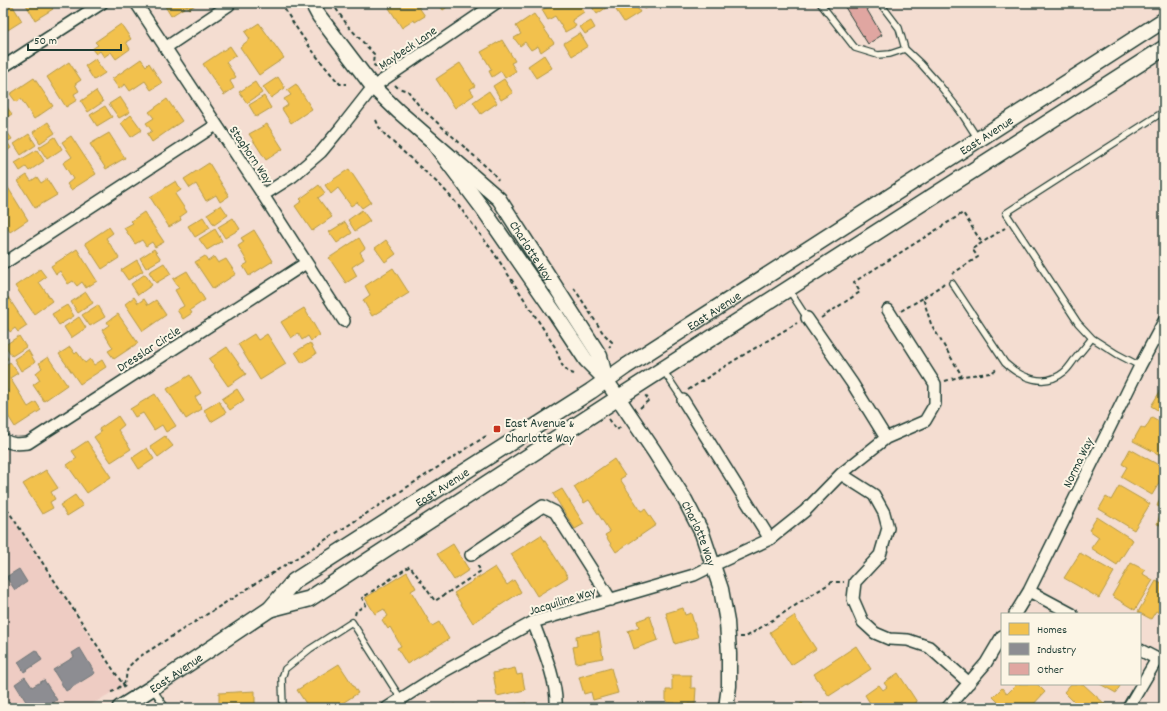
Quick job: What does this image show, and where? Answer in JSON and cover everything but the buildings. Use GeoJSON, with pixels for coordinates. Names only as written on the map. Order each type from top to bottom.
{"type":"FeatureCollection","features":[{"type":"Feature","properties":{"kind":"main road","name":"East Avenue"},"geometry":{"type":"LineString","coordinates":[[120,708],[270,609],[294,581],[559,412],[606,380],[1164,20]]}},
{"type":"Feature","properties":{"kind":"main road","name":"East Avenue"},"geometry":{"type":"LineString","coordinates":[[270,609],[309,599],[618,398],[789,290],[1164,48]]}},
{"type":"Feature","properties":{"kind":"street"},"geometry":{"type":"LineString","coordinates":[[3,67],[102,3]]}},
{"type":"Feature","properties":{"kind":"street","name":"Staghorn Way"},"geometry":{"type":"LineString","coordinates":[[136,3],[263,195],[344,322]]}},
{"type":"Feature","properties":{"kind":"street","name":"Charlotte Way"},"geometry":{"type":"LineString","coordinates":[[312,3],[332,34],[373,87],[432,142],[499,198],[600,356],[606,380]]}},
{"type":"Feature","properties":{"kind":"street","name":"Maybeck Lane"},"geometry":{"type":"LineString","coordinates":[[263,195],[293,176],[321,152],[373,87],[496,3]]}},
{"type":"Feature","properties":{"kind":"street"},"geometry":{"type":"LineString","coordinates":[[165,48],[229,5]]}},
{"type":"Feature","properties":{"kind":"street"},"geometry":{"type":"LineString","coordinates":[[3,264],[216,125]]}},
{"type":"Feature","properties":{"kind":"street","name":"Charlotte Way"},"geometry":{"type":"LineString","coordinates":[[432,142],[483,209],[558,316],[586,360],[606,380],[685,500],[702,533],[721,589],[727,622],[729,654],[729,686],[726,708]]}},
{"type":"Feature","properties":{"kind":"street","name":"Dresslar Circle"},"geometry":{"type":"LineString","coordinates":[[3,439],[16,444],[28,443],[306,263]]}},
{"type":"Feature","properties":{"kind":"street"},"geometry":{"type":"LineString","coordinates":[[891,313],[935,384]]}},
{"type":"Feature","properties":{"kind":"street"},"geometry":{"type":"LineString","coordinates":[[809,321],[852,383],[886,438]]}},
{"type":"Feature","properties":{"kind":"street","name":"Norma Way"},"geometry":{"type":"LineString","coordinates":[[1016,613],[1029,591],[1140,366],[1164,322]]}},
{"type":"Feature","properties":{"kind":"street","name":"Jacquiline Way"},"geometry":{"type":"LineString","coordinates":[[387,708],[444,672],[533,622],[694,575],[770,539],[804,511],[841,474],[886,438],[924,421],[934,404],[935,384]]}},
{"type":"Feature","properties":{"kind":"street"},"geometry":{"type":"LineString","coordinates":[[681,398],[770,539]]}},
{"type":"Feature","properties":{"kind":"street"},"geometry":{"type":"LineString","coordinates":[[841,474],[874,495],[884,514],[888,528],[880,555],[855,582],[853,599],[863,622],[875,633],[889,639],[908,640],[929,647],[968,683]]}},
{"type":"Feature","properties":{"kind":"street"},"geometry":{"type":"LineString","coordinates":[[471,556],[543,506],[555,512],[611,600]]}},
{"type":"Feature","properties":{"kind":"street"},"geometry":{"type":"LineString","coordinates":[[1029,591],[1070,613]]}},
{"type":"Feature","properties":{"kind":"street"},"geometry":{"type":"LineString","coordinates":[[533,622],[552,678],[556,708]]}},
{"type":"Feature","properties":{"kind":"street"},"geometry":{"type":"LineString","coordinates":[[947,708],[986,663],[1001,638]]}},
{"type":"Feature","properties":{"kind":"street"},"geometry":{"type":"LineString","coordinates":[[1128,708],[1161,661],[1141,651]]}},
{"type":"Feature","properties":{"kind":"lane"},"geometry":{"type":"LineString","coordinates":[[820,3],[855,48],[878,55],[890,54],[905,49]]}},
{"type":"Feature","properties":{"kind":"lane"},"geometry":{"type":"LineString","coordinates":[[880,3],[899,28],[905,49],[937,82],[960,111],[978,139]]}},
{"type":"Feature","properties":{"kind":"lane"},"geometry":{"type":"LineString","coordinates":[[1140,366],[1117,354],[1092,338],[1078,323],[1006,213],[1163,112],[1164,114]]}},
{"type":"Feature","properties":{"kind":"lane"},"geometry":{"type":"LineString","coordinates":[[952,283],[1005,363],[1024,377],[1039,380],[1054,379],[1065,372],[1092,338]]}},
{"type":"Feature","properties":{"kind":"lane"},"geometry":{"type":"LineString","coordinates":[[789,290],[809,321]]}},
{"type":"Feature","properties":{"kind":"lane"},"geometry":{"type":"LineString","coordinates":[[663,370],[681,398]]}},
{"type":"Feature","properties":{"kind":"lane"},"geometry":{"type":"LineString","coordinates":[[283,708],[282,678],[285,669],[310,649],[352,622],[401,699]]}},
{"type":"Feature","properties":{"kind":"lane"},"geometry":{"type":"LineString","coordinates":[[152,688],[166,708]]}},
{"type":"Feature","properties":{"kind":"path"},"geometry":{"type":"LineString","coordinates":[[281,3],[292,22],[332,76],[340,84],[346,84]]}},
{"type":"Feature","properties":{"kind":"path"},"geometry":{"type":"LineString","coordinates":[[376,120],[386,136],[442,187],[458,205],[492,250],[526,302],[554,347],[562,365],[568,372],[574,374]]}},
{"type":"Feature","properties":{"kind":"path"},"geometry":{"type":"LineString","coordinates":[[681,398],[735,360],[860,292],[854,282],[962,213],[982,243]]}},
{"type":"Feature","properties":{"kind":"path"},"geometry":{"type":"LineString","coordinates":[[891,313],[923,298]]}},
{"type":"Feature","properties":{"kind":"path"},"geometry":{"type":"LineString","coordinates":[[935,384],[962,376],[991,373],[1005,363]]}},
{"type":"Feature","properties":{"kind":"path"},"geometry":{"type":"LineString","coordinates":[[111,692],[114,692],[126,681],[128,666],[139,657],[341,530],[486,436]]}},
{"type":"Feature","properties":{"kind":"path"},"geometry":{"type":"LineString","coordinates":[[3,503],[133,700]]}},
{"type":"Feature","properties":{"kind":"path"},"geometry":{"type":"LineString","coordinates":[[352,622],[356,611],[366,604],[362,598],[410,566],[435,601],[481,571],[471,556]]}},
{"type":"Feature","properties":{"kind":"path"},"geometry":{"type":"LineString","coordinates":[[746,637],[832,582],[855,582]]}},
{"type":"Feature","properties":{"kind":"shaded area"},"geometry":{"type":"Polygon","coordinates":[[[3,504],[122,686],[86,708],[3,708],[3,504]]]}},
{"type":"Feature","properties":{"kind":"place","name":"East Avenue & Charlotte Way"},"geometry":{"type":"Point","coordinates":[497,429]}}]}
